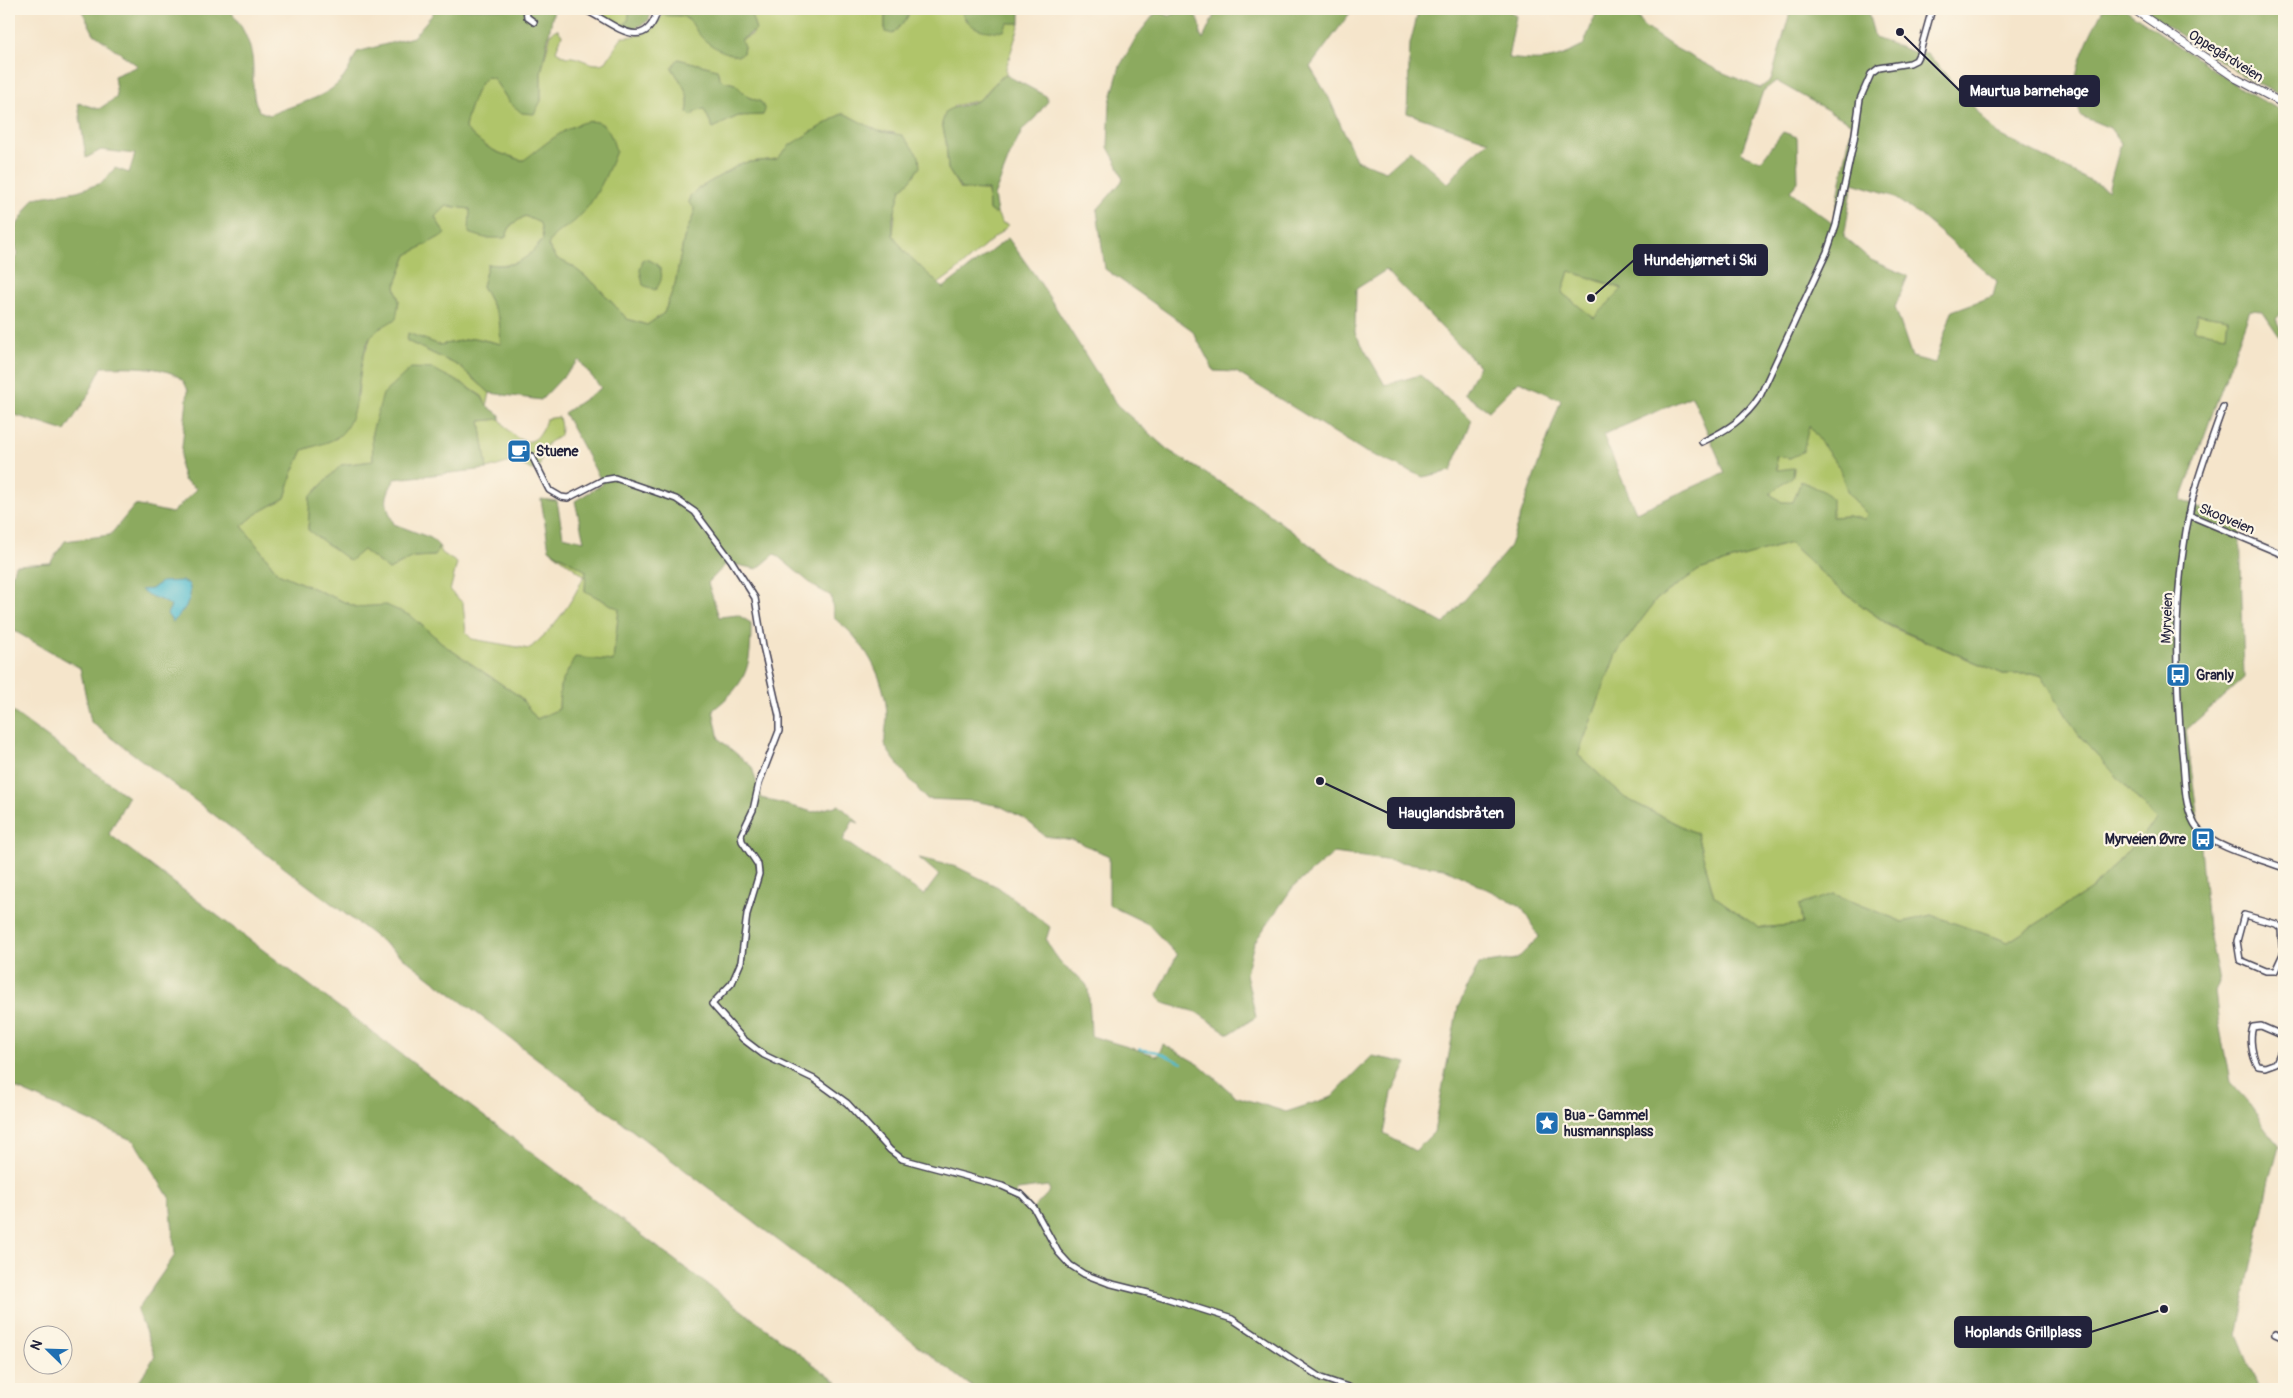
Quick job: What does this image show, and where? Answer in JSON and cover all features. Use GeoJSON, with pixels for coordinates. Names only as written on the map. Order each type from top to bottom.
{"type":"FeatureCollection","features":[{"type":"Feature","properties":{"kind":"main road","name":"Oppegårdveien"},"geometry":{"type":"LineString","coordinates":[[2133,9],[2237,79],[2284,104]]}},
{"type":"Feature","properties":{"kind":"street"},"geometry":{"type":"LineString","coordinates":[[526,9],[526,15],[534,22]]}},
{"type":"Feature","properties":{"kind":"street"},"geometry":{"type":"LineString","coordinates":[[583,9],[619,30],[634,34],[649,27],[658,9]]}},
{"type":"Feature","properties":{"kind":"street"},"geometry":{"type":"LineString","coordinates":[[1702,442],[1737,424],[1749,413],[1760,396],[1827,252],[1836,225],[1860,99],[1871,74],[1879,68],[1910,63],[1916,60],[1932,9]]}},
{"type":"Feature","properties":{"kind":"street","name":"Myrveien"},"geometry":{"type":"LineString","coordinates":[[2223,407],[2197,484],[2189,515],[2178,592],[2176,646],[2181,742],[2190,813],[2197,828],[2209,838],[2284,868]]}},
{"type":"Feature","properties":{"kind":"street"},"geometry":{"type":"LineString","coordinates":[[532,456],[549,490],[561,497],[568,498],[603,480],[615,478],[676,499],[695,512],[731,560],[755,598],[763,646],[779,716],[779,731],[753,810],[741,835],[742,841],[758,864],[758,874],[747,914],[741,962],[736,976],[712,1004],[723,1019],[743,1039],[764,1055],[814,1079],[847,1103],[890,1150],[902,1159],[925,1167],[1002,1186],[1022,1195],[1034,1208],[1058,1252],[1070,1265],[1084,1274],[1108,1284],[1156,1295],[1232,1319],[1321,1378],[1354,1389]]}},
{"type":"Feature","properties":{"kind":"street","name":"Skogveien"},"geometry":{"type":"LineString","coordinates":[[2189,515],[2284,555]]}},
{"type":"Feature","properties":{"kind":"street"},"geometry":{"type":"LineString","coordinates":[[2244,915],[2276,924],[2281,928],[2284,950],[2275,971],[2266,972],[2240,960],[2237,941],[2244,915]]}},
{"type":"Feature","properties":{"kind":"street"},"geometry":{"type":"LineString","coordinates":[[2284,1036],[2261,1026],[2253,1027],[2251,1032],[2254,1060],[2258,1066],[2265,1067],[2276,1064],[2284,1044]]}},
{"type":"Feature","properties":{"kind":"street"},"geometry":{"type":"LineString","coordinates":[[2274,1334],[2284,1338]]}},
{"type":"Feature","properties":{"kind":"green space"},"geometry":{"type":"Polygon","coordinates":[[[81,9],[229,9],[243,29],[249,44],[253,61],[253,90],[257,106],[259,111],[270,115],[319,96],[337,85],[344,77],[357,52],[413,37],[435,9],[554,9],[541,73],[541,101],[534,114],[522,113],[510,103],[493,78],[487,77],[479,86],[470,108],[465,128],[491,149],[524,160],[551,140],[583,122],[593,121],[605,126],[616,151],[605,177],[590,204],[574,222],[553,236],[548,246],[556,258],[572,266],[596,285],[627,319],[647,325],[664,313],[675,284],[684,238],[694,214],[694,208],[689,203],[690,196],[696,190],[742,163],[777,159],[790,145],[843,113],[878,131],[902,135],[919,156],[920,167],[910,181],[901,189],[893,218],[893,235],[905,252],[943,288],[1008,238],[1039,281],[1117,405],[1168,450],[1260,507],[1339,567],[1444,624],[1509,548],[1561,400],[1519,381],[1489,411],[1464,394],[1479,366],[1386,270],[1356,289],[1355,333],[1385,385],[1420,375],[1472,420],[1451,471],[1423,477],[1364,451],[1236,372],[1214,371],[1192,330],[1105,269],[1097,210],[1123,180],[1108,147],[1110,102],[1120,66],[1137,36],[1157,11],[1169,16],[1182,11],[1191,12],[1199,22],[1201,27],[1200,35],[1203,39],[1217,9],[1353,9],[1310,67],[1329,98],[1356,160],[1386,171],[1410,150],[1448,184],[1470,157],[1489,141],[1407,113],[1410,44],[1419,9],[1507,9],[1516,16],[1508,58],[1547,60],[1583,46],[1598,9],[1634,9],[1643,26],[1675,48],[1719,71],[1760,88],[1771,80],[1791,9],[1867,9],[1875,38],[1914,52],[1927,53],[1997,134],[2108,190],[2121,143],[2110,128],[2081,116],[2075,97],[2075,83],[2084,50],[2103,9],[2125,9],[2243,90],[2284,112],[2284,310],[2276,319],[2284,337],[2284,343],[2262,311],[2250,310],[2181,500],[2240,525],[2244,678],[2186,730],[2200,835],[2208,928],[2219,981],[2215,991],[2218,1018],[2230,1082],[2247,1101],[2279,1146],[2271,1175],[2237,1335],[2259,1389],[975,1389],[91,722],[80,668],[9,628],[9,587],[15,565],[50,563],[65,541],[110,535],[135,505],[172,513],[197,489],[184,480],[180,466],[188,390],[183,381],[166,371],[132,367],[102,367],[86,399],[65,431],[9,413],[9,263],[18,255],[12,233],[34,198],[77,191],[102,183],[115,168],[129,173],[135,154],[101,150],[86,158],[78,103],[99,109],[117,97],[114,76],[138,66],[94,34],[81,9]],[[1776,81],[1763,91],[1741,153],[1761,161],[1783,132],[1797,137],[1798,182],[1790,191],[1833,224],[1852,124],[1776,81]],[[1853,183],[1844,237],[1871,260],[1908,276],[1895,307],[1912,357],[1935,363],[1952,311],[1993,296],[1997,281],[1920,215],[1889,194],[1853,183]],[[447,206],[435,217],[445,234],[407,255],[395,286],[399,301],[396,319],[375,332],[367,344],[363,356],[355,403],[345,429],[332,440],[303,450],[292,474],[285,498],[256,514],[242,526],[278,573],[356,607],[386,605],[411,616],[448,648],[519,696],[537,719],[559,709],[560,686],[575,657],[613,661],[619,609],[585,591],[586,571],[549,549],[541,499],[557,501],[563,536],[584,541],[575,501],[603,484],[564,413],[601,388],[579,360],[541,400],[490,393],[459,366],[407,341],[408,333],[440,345],[475,338],[501,344],[499,318],[482,286],[488,264],[506,265],[520,261],[532,252],[543,239],[540,223],[525,216],[511,225],[505,238],[485,238],[469,233],[470,209],[447,206]],[[1569,271],[1562,293],[1594,318],[1622,288],[1569,271]],[[2197,314],[2194,330],[2226,335],[2228,319],[2197,314]],[[1692,396],[1603,435],[1636,512],[1725,473],[1692,396]],[[1809,426],[1803,452],[1790,458],[1776,456],[1777,470],[1794,468],[1793,476],[1770,494],[1782,502],[1793,502],[1801,481],[1823,491],[1832,499],[1832,517],[1848,516],[1865,519],[1867,514],[1848,493],[1839,467],[1809,426]],[[1790,543],[1699,570],[1657,599],[1616,654],[1578,755],[1625,798],[1697,834],[1714,896],[1759,928],[1802,924],[1799,905],[1834,894],[1903,922],[1931,915],[2008,942],[2093,888],[2157,820],[2078,734],[2041,674],[2003,674],[1889,625],[1839,589],[1790,543]],[[775,554],[757,569],[727,563],[708,583],[719,617],[738,615],[751,623],[750,651],[745,672],[734,691],[713,710],[719,739],[752,767],[761,798],[813,812],[839,805],[859,823],[853,821],[843,840],[924,895],[939,875],[919,858],[957,867],[998,887],[1050,927],[1046,940],[1052,950],[1063,965],[1087,986],[1091,1036],[1158,1056],[1163,1044],[1200,1065],[1235,1096],[1286,1112],[1332,1097],[1372,1056],[1407,1063],[1392,1093],[1384,1134],[1415,1151],[1434,1132],[1458,1007],[1479,964],[1517,959],[1539,937],[1521,906],[1444,868],[1334,853],[1293,887],[1254,943],[1246,974],[1256,1017],[1229,1034],[1196,1012],[1163,1003],[1157,996],[1177,955],[1148,924],[1109,905],[1109,856],[1074,840],[1045,836],[1025,819],[1000,806],[974,801],[926,799],[886,747],[886,702],[878,674],[855,637],[834,618],[831,596],[815,587],[775,554]],[[1048,1186],[1018,1190],[1015,1193],[1026,1201],[1032,1210],[1050,1191],[1048,1186]]]}},
{"type":"Feature","properties":{"kind":"green space"},"geometry":{"type":"Polygon","coordinates":[[[588,9],[630,9],[628,21],[619,28],[588,9]]]}},
{"type":"Feature","properties":{"kind":"green space"},"geometry":{"type":"Polygon","coordinates":[[[630,9],[653,9],[648,21],[631,31],[619,28],[628,21],[630,9]]]}},
{"type":"Feature","properties":{"kind":"green space"},"geometry":{"type":"Polygon","coordinates":[[[663,9],[744,9],[751,14],[756,30],[741,40],[744,46],[743,53],[738,56],[721,51],[711,45],[685,17],[662,15],[663,9]]]}},
{"type":"Feature","properties":{"kind":"green space"},"geometry":{"type":"Polygon","coordinates":[[[744,9],[885,9],[885,32],[907,18],[910,9],[960,9],[966,21],[1020,23],[1006,68],[1006,75],[1000,78],[979,100],[954,106],[942,123],[946,141],[948,169],[960,189],[988,190],[989,210],[994,214],[997,213],[1002,223],[1009,225],[956,271],[938,284],[905,252],[893,235],[896,202],[901,189],[910,181],[895,133],[878,131],[843,113],[790,145],[777,159],[742,163],[696,190],[690,196],[689,203],[694,208],[694,214],[684,238],[675,284],[664,313],[647,325],[627,319],[596,285],[572,266],[556,258],[548,245],[551,236],[567,226],[524,160],[491,149],[465,128],[473,100],[479,86],[487,77],[493,78],[510,103],[541,101],[541,73],[551,33],[557,29],[562,35],[556,51],[566,57],[601,64],[606,62],[622,37],[641,35],[655,26],[662,15],[682,16],[693,23],[697,32],[743,53],[744,47],[740,41],[753,34],[751,14],[744,9]],[[678,59],[672,68],[687,94],[687,112],[692,116],[695,112],[704,109],[713,128],[738,116],[763,115],[761,102],[748,97],[735,84],[723,81],[719,77],[717,69],[678,59]]]}},
{"type":"Feature","properties":{"kind":"green space"},"geometry":{"type":"Polygon","coordinates":[[[885,9],[910,9],[907,18],[893,34],[885,32],[885,9]]]}},
{"type":"Feature","properties":{"kind":"green space"},"geometry":{"type":"Polygon","coordinates":[[[960,9],[1020,9],[1020,23],[1007,23],[1004,31],[983,30],[972,25],[960,9]]]}},
{"type":"Feature","properties":{"kind":"green space"},"geometry":{"type":"Polygon","coordinates":[[[2141,9],[2284,9],[2284,97],[2248,79],[2141,9]]]}},
{"type":"Feature","properties":{"kind":"green space"},"geometry":{"type":"Polygon","coordinates":[[[678,59],[717,69],[719,77],[723,81],[735,84],[748,97],[761,102],[765,110],[763,115],[738,116],[713,128],[704,109],[695,112],[691,116],[687,112],[687,94],[672,68],[678,59]]]}},
{"type":"Feature","properties":{"kind":"green space"},"geometry":{"type":"Polygon","coordinates":[[[1006,75],[1046,96],[1048,101],[1035,118],[1023,129],[1010,155],[994,196],[997,213],[995,214],[989,210],[988,190],[961,189],[948,169],[946,141],[942,123],[946,111],[976,101],[1006,75]]]}},
{"type":"Feature","properties":{"kind":"green space"},"geometry":{"type":"Polygon","coordinates":[[[447,206],[470,209],[505,238],[511,225],[525,216],[541,223],[543,239],[526,257],[506,265],[488,264],[482,286],[499,318],[501,344],[475,338],[440,345],[409,334],[407,341],[459,366],[490,393],[487,406],[482,396],[463,384],[372,432],[373,461],[341,465],[310,497],[308,529],[363,550],[389,570],[413,557],[435,556],[439,546],[442,553],[457,563],[450,591],[463,603],[466,633],[472,639],[529,649],[561,616],[584,576],[549,549],[586,571],[585,591],[619,609],[613,662],[560,686],[559,709],[537,719],[519,696],[448,648],[411,616],[386,606],[356,607],[278,573],[242,526],[256,514],[285,498],[292,474],[303,450],[337,438],[358,395],[361,363],[372,334],[399,301],[395,286],[407,255],[444,233],[435,217],[447,206]]]}},
{"type":"Feature","properties":{"kind":"green space"},"geometry":{"type":"Polygon","coordinates":[[[643,259],[655,263],[661,270],[661,280],[655,290],[643,285],[640,270],[643,259]]]}},
{"type":"Feature","properties":{"kind":"green space"},"geometry":{"type":"Polygon","coordinates":[[[1569,271],[1622,289],[1595,319],[1562,293],[1569,271]]]}},
{"type":"Feature","properties":{"kind":"green space"},"geometry":{"type":"Polygon","coordinates":[[[2197,314],[2228,319],[2226,335],[2194,330],[2197,314]]]}},
{"type":"Feature","properties":{"kind":"green space"},"geometry":{"type":"Polygon","coordinates":[[[411,368],[433,369],[463,384],[482,397],[487,406],[500,415],[500,419],[480,421],[487,469],[395,479],[387,497],[387,506],[394,524],[431,538],[439,546],[435,556],[413,557],[389,570],[363,550],[350,561],[308,530],[310,497],[341,465],[373,461],[372,432],[383,394],[411,368]]]}},
{"type":"Feature","properties":{"kind":"green space","name":"Stuene"},"geometry":{"type":"Polygon","coordinates":[[[559,417],[560,434],[548,443],[545,448],[539,469],[532,470],[514,461],[487,469],[480,421],[500,419],[512,434],[519,439],[531,441],[542,430],[546,419],[559,417]]]}},
{"type":"Feature","properties":{"kind":"green space"},"geometry":{"type":"Polygon","coordinates":[[[1809,425],[1839,467],[1848,493],[1867,514],[1865,520],[1848,516],[1831,517],[1801,482],[1793,503],[1782,502],[1769,494],[1793,475],[1794,469],[1777,471],[1776,456],[1790,458],[1809,425]]]}},
{"type":"Feature","properties":{"kind":"green space"},"geometry":{"type":"Polygon","coordinates":[[[1790,543],[1839,589],[1891,627],[2003,674],[2041,674],[2078,734],[2157,820],[2093,888],[2008,942],[1931,915],[1903,922],[1834,894],[1802,924],[1759,928],[1714,896],[1697,834],[1625,798],[1578,755],[1616,654],[1657,599],[1699,570],[1790,543]]]}},
{"type":"Feature","properties":{"kind":"green space"},"geometry":{"type":"Polygon","coordinates":[[[9,709],[128,797],[109,834],[846,1389],[134,1389],[155,1356],[137,1310],[175,1255],[170,1199],[134,1141],[9,1085],[9,709]]]}},
{"type":"Feature","properties":{"kind":"water"},"geometry":{"type":"Polygon","coordinates":[[[182,581],[189,584],[189,600],[173,622],[167,614],[171,606],[141,590],[152,589],[161,582],[182,581]]]}},
{"type":"Feature","properties":{"kind":"waterway"},"geometry":{"type":"LineString","coordinates":[[1139,1049],[1158,1052],[1182,1063]]}},
{"type":"Feature","properties":{"kind":"place","name":"Maurtua barnehage"},"geometry":{"type":"Point","coordinates":[1900,32]}},
{"type":"Feature","properties":{"kind":"place","name":"Hundehjørnet i Ski"},"geometry":{"type":"Point","coordinates":[1591,298]}},
{"type":"Feature","properties":{"kind":"place","name":"Stuene"},"geometry":{"type":"Point","coordinates":[519,451]}},
{"type":"Feature","properties":{"kind":"place","name":"Granly"},"geometry":{"type":"Point","coordinates":[2178,675]}},
{"type":"Feature","properties":{"kind":"place","name":"Hauglandsbråten"},"geometry":{"type":"Point","coordinates":[1320,781]}},
{"type":"Feature","properties":{"kind":"place","name":"Myrveien Øvre"},"geometry":{"type":"Point","coordinates":[2203,839]}},
{"type":"Feature","properties":{"kind":"place","name":"Bua - Gammel husmannsplass"},"geometry":{"type":"Point","coordinates":[1547,1123]}},
{"type":"Feature","properties":{"kind":"place","name":"Hoplands Grillplass"},"geometry":{"type":"Point","coordinates":[2164,1309]}}]}
